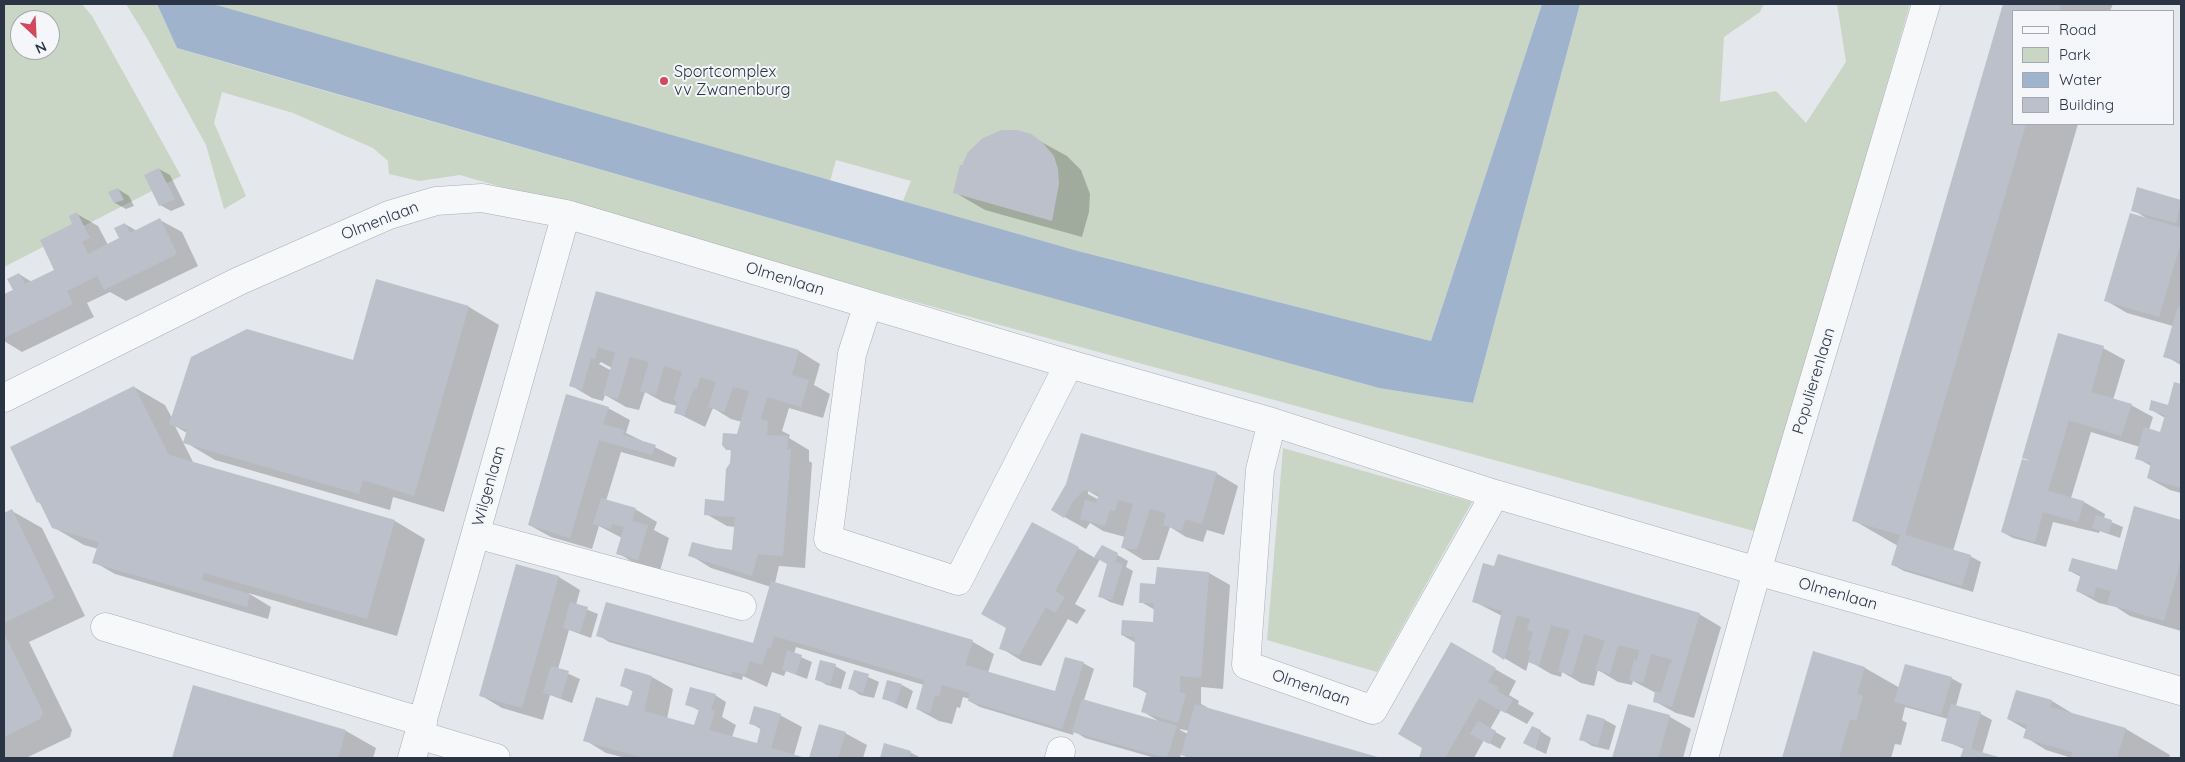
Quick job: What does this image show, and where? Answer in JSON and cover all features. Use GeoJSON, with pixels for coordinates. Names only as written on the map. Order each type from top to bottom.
{"type":"FeatureCollection","features":[{"type":"Feature","properties":{"kind":"street","name":"Populierenlaan"},"geometry":{"type":"LineString","coordinates":[[1704,758],[1757,571],[1926,4]]}},
{"type":"Feature","properties":{"kind":"street","name":"Olmenlaan"},"geometry":{"type":"LineString","coordinates":[[4,398],[239,281],[389,215],[436,201],[482,198],[566,214],[1069,364],[1272,422],[1495,494],[1757,571],[2181,691]]}},
{"type":"Feature","properties":{"kind":"street","name":"Wilgenlaan"},"geometry":{"type":"LineString","coordinates":[[418,738],[566,214]]}},
{"type":"Feature","properties":{"kind":"street"},"geometry":{"type":"LineString","coordinates":[[868,304],[852,354],[828,539],[958,581],[1069,364]]}},
{"type":"Feature","properties":{"kind":"street","name":"Olmenlaan"},"geometry":{"type":"LineString","coordinates":[[1272,422],[1260,470],[1246,666],[1372,710],[1495,494]]}},
{"type":"Feature","properties":{"kind":"street"},"geometry":{"type":"LineString","coordinates":[[476,534],[742,606]]}},
{"type":"Feature","properties":{"kind":"street"},"geometry":{"type":"LineString","coordinates":[[105,627],[418,738],[496,758]]}},
{"type":"Feature","properties":{"kind":"green space"},"geometry":{"type":"Polygon","coordinates":[[[4,4],[82,4],[92,16],[181,176],[4,267],[4,4]]]}},
{"type":"Feature","properties":{"kind":"green space"},"geometry":{"type":"Polygon","coordinates":[[[126,4],[157,4],[177,48],[968,275],[1379,388],[1473,403],[1580,4],[1764,4],[1760,12],[1724,37],[1720,102],[1776,91],[1806,123],[1846,62],[1837,4],[1910,4],[1754,531],[630,224],[460,175],[419,181],[389,174],[388,161],[373,148],[293,113],[222,92],[214,123],[246,196],[224,209],[206,145],[126,4]]]}},
{"type":"Feature","properties":{"kind":"green space"},"geometry":{"type":"Polygon","coordinates":[[[210,4],[1542,4],[1431,341],[1078,251],[903,201],[911,181],[836,160],[830,181],[210,4]]]}},
{"type":"Feature","properties":{"kind":"green space"},"geometry":{"type":"Polygon","coordinates":[[[1283,448],[1472,502],[1377,672],[1267,640],[1283,448]]]}},
{"type":"Feature","properties":{"kind":"water"},"geometry":{"type":"Polygon","coordinates":[[[157,4],[210,4],[220,6],[1078,251],[1431,341],[1542,4],[1580,4],[1473,403],[1379,388],[968,275],[177,48],[157,4]]]}},
{"type":"Feature","properties":{"kind":"building"},"geometry":{"type":"Polygon","coordinates":[[[2003,4],[2061,4],[2059,10],[2012,10],[2012,125],[2026,125],[1905,535],[1971,555],[1962,586],[1891,565],[1900,535],[1852,521],[2003,4]]]}},
{"type":"Feature","properties":{"kind":"building"},"geometry":{"type":"Polygon","coordinates":[[[1002,130],[1017,130],[1031,134],[1042,142],[1054,156],[1058,169],[1059,184],[1052,221],[953,193],[960,165],[962,165],[968,152],[983,138],[1002,130]]]}},
{"type":"Feature","properties":{"kind":"building"},"geometry":{"type":"Polygon","coordinates":[[[159,168],[175,199],[159,206],[144,175],[159,168]]]}},
{"type":"Feature","properties":{"kind":"building"},"geometry":{"type":"Polygon","coordinates":[[[2137,187],[2181,200],[2176,223],[2131,211],[2137,187]]]}},
{"type":"Feature","properties":{"kind":"building"},"geometry":{"type":"Polygon","coordinates":[[[118,188],[124,200],[114,203],[108,192],[118,188]]]}},
{"type":"Feature","properties":{"kind":"building"},"geometry":{"type":"Polygon","coordinates":[[[77,212],[90,238],[82,242],[88,254],[119,238],[114,228],[125,223],[130,233],[160,218],[177,254],[104,290],[97,276],[67,291],[73,304],[4,338],[4,294],[13,290],[7,279],[19,273],[25,284],[54,270],[40,240],[72,224],[69,216],[77,212]]]}},
{"type":"Feature","properties":{"kind":"building"},"geometry":{"type":"Polygon","coordinates":[[[2130,213],[2181,228],[2181,242],[2159,317],[2104,301],[2130,213]]]}},
{"type":"Feature","properties":{"kind":"building"},"geometry":{"type":"Polygon","coordinates":[[[376,279],[469,306],[414,496],[363,480],[359,494],[183,443],[187,430],[169,424],[191,357],[247,329],[353,360],[376,279]]]}},
{"type":"Feature","properties":{"kind":"building"},"geometry":{"type":"Polygon","coordinates":[[[596,291],[799,350],[792,375],[809,380],[801,407],[767,397],[761,419],[768,421],[767,435],[788,436],[787,450],[791,449],[783,556],[758,554],[752,576],[688,556],[692,542],[732,550],[735,517],[704,515],[705,499],[724,501],[726,469],[730,463],[731,450],[726,450],[722,445],[723,433],[737,434],[749,391],[733,387],[724,412],[708,407],[716,382],[700,377],[697,389],[694,388],[684,416],[674,413],[677,402],[674,400],[682,372],[664,366],[656,395],[640,391],[649,362],[630,357],[618,399],[603,395],[615,353],[598,347],[595,359],[591,358],[582,390],[569,386],[596,291]]]}},
{"type":"Feature","properties":{"kind":"building"},"geometry":{"type":"Polygon","coordinates":[[[2178,306],[2181,307],[2181,362],[2163,357],[2178,306]]]}},
{"type":"Feature","properties":{"kind":"building"},"geometry":{"type":"Polygon","coordinates":[[[2058,333],[2104,346],[2091,392],[2132,404],[2121,436],[2069,420],[2048,491],[2084,501],[2078,522],[2043,512],[2035,542],[2001,532],[2022,459],[2039,463],[2022,458],[2058,333]]]}},
{"type":"Feature","properties":{"kind":"building"},"geometry":{"type":"Polygon","coordinates":[[[2174,382],[2181,384],[2181,488],[2147,478],[2151,463],[2135,459],[2144,427],[2160,432],[2165,415],[2149,410],[2151,400],[2168,405],[2174,382]]]}},
{"type":"Feature","properties":{"kind":"building"},"geometry":{"type":"Polygon","coordinates":[[[134,386],[169,455],[395,520],[367,619],[204,573],[202,580],[250,594],[247,607],[92,563],[99,542],[52,528],[39,501],[37,503],[10,447],[134,386]]]}},
{"type":"Feature","properties":{"kind":"building"},"geometry":{"type":"Polygon","coordinates":[[[566,394],[609,407],[603,424],[624,430],[623,435],[656,445],[652,455],[599,440],[570,538],[528,525],[566,394]]]}},
{"type":"Feature","properties":{"kind":"building"},"geometry":{"type":"Polygon","coordinates":[[[1081,433],[1217,472],[1202,524],[1185,519],[1182,531],[1163,525],[1166,513],[1150,509],[1137,549],[1121,548],[1133,504],[1118,500],[1115,511],[1110,510],[1105,526],[1080,519],[1085,500],[1096,503],[1099,494],[1084,490],[1073,501],[1064,518],[1051,510],[1066,484],[1081,433]]]}},
{"type":"Feature","properties":{"kind":"building"},"geometry":{"type":"Polygon","coordinates":[[[601,498],[636,508],[632,521],[648,525],[638,560],[616,554],[624,527],[612,524],[611,529],[593,524],[601,498]]]}},
{"type":"Feature","properties":{"kind":"building"},"geometry":{"type":"Polygon","coordinates":[[[2134,506],[2181,520],[2181,560],[2164,621],[2107,604],[2111,591],[2096,587],[2094,597],[2076,591],[2081,574],[2068,571],[2072,558],[2117,570],[2134,506]]]}},
{"type":"Feature","properties":{"kind":"building"},"geometry":{"type":"Polygon","coordinates":[[[12,509],[55,598],[4,623],[4,513],[12,509]]]}},
{"type":"Feature","properties":{"kind":"building"},"geometry":{"type":"Polygon","coordinates":[[[2096,515],[2112,520],[2109,533],[2092,528],[2096,515]]]}},
{"type":"Feature","properties":{"kind":"building"},"geometry":{"type":"Polygon","coordinates":[[[1032,522],[1079,547],[1055,591],[1065,597],[1055,613],[1046,607],[1019,655],[999,649],[1006,628],[981,614],[1032,522]]]}},
{"type":"Feature","properties":{"kind":"building"},"geometry":{"type":"Polygon","coordinates":[[[1102,545],[1118,553],[1115,562],[1123,564],[1112,600],[1098,597],[1107,564],[1094,557],[1102,545]]]}},
{"type":"Feature","properties":{"kind":"building"},"geometry":{"type":"Polygon","coordinates":[[[1498,554],[1700,613],[1672,707],[1653,702],[1655,691],[1661,693],[1669,666],[1673,660],[1651,654],[1643,683],[1629,680],[1634,660],[1637,661],[1639,650],[1618,645],[1610,674],[1595,670],[1605,641],[1584,634],[1572,675],[1558,671],[1570,630],[1551,625],[1539,666],[1528,662],[1531,651],[1528,650],[1533,632],[1527,630],[1530,619],[1517,615],[1504,660],[1492,652],[1502,611],[1472,602],[1483,563],[1494,566],[1498,554]]]}},
{"type":"Feature","properties":{"kind":"building"},"geometry":{"type":"Polygon","coordinates":[[[516,564],[559,576],[522,708],[479,696],[516,564]]]}},
{"type":"Feature","properties":{"kind":"building"},"geometry":{"type":"Polygon","coordinates":[[[1157,567],[1209,572],[1201,678],[1180,676],[1180,692],[1186,694],[1178,723],[1141,712],[1147,691],[1133,687],[1135,637],[1121,635],[1122,620],[1153,622],[1154,603],[1139,603],[1140,583],[1155,584],[1157,567]]]}},
{"type":"Feature","properties":{"kind":"building"},"geometry":{"type":"Polygon","coordinates":[[[771,581],[973,640],[965,665],[1055,691],[1065,657],[1084,662],[1062,729],[968,701],[970,693],[942,685],[939,697],[935,695],[930,713],[916,709],[924,680],[774,636],[771,648],[768,647],[762,665],[750,661],[745,675],[732,671],[731,675],[596,636],[606,602],[753,643],[771,581]]]}},
{"type":"Feature","properties":{"kind":"building"},"geometry":{"type":"Polygon","coordinates":[[[570,602],[588,607],[580,633],[563,628],[570,602]]]}},
{"type":"Feature","properties":{"kind":"building"},"geometry":{"type":"Polygon","coordinates":[[[4,633],[43,712],[40,719],[4,737],[4,633]]]}},
{"type":"Feature","properties":{"kind":"building"},"geometry":{"type":"Polygon","coordinates":[[[1451,642],[1496,668],[1488,682],[1499,688],[1497,691],[1513,700],[1505,713],[1479,698],[1445,758],[1419,758],[1422,748],[1398,734],[1451,642]]]}},
{"type":"Feature","properties":{"kind":"building"},"geometry":{"type":"Polygon","coordinates":[[[787,650],[802,655],[796,674],[782,670],[787,650]]]}},
{"type":"Feature","properties":{"kind":"building"},"geometry":{"type":"Polygon","coordinates":[[[1813,651],[1865,667],[1857,694],[1863,696],[1856,721],[1850,719],[1839,758],[1782,758],[1813,651]]]}},
{"type":"Feature","properties":{"kind":"building"},"geometry":{"type":"Polygon","coordinates":[[[820,660],[836,664],[830,684],[815,680],[820,660]]]}},
{"type":"Feature","properties":{"kind":"building"},"geometry":{"type":"Polygon","coordinates":[[[1905,664],[1952,677],[1941,715],[1894,702],[1905,664]]]}},
{"type":"Feature","properties":{"kind":"building"},"geometry":{"type":"Polygon","coordinates":[[[551,666],[569,671],[561,698],[543,693],[551,666]]]}},
{"type":"Feature","properties":{"kind":"building"},"geometry":{"type":"Polygon","coordinates":[[[625,668],[652,676],[644,711],[694,725],[699,709],[685,705],[690,687],[716,694],[711,710],[715,711],[709,730],[757,743],[761,727],[749,724],[754,706],[769,710],[781,714],[771,748],[806,758],[644,758],[583,741],[596,697],[628,706],[633,690],[620,686],[625,668]]]}},
{"type":"Feature","properties":{"kind":"building"},"geometry":{"type":"Polygon","coordinates":[[[854,670],[869,674],[863,693],[848,689],[854,670]]]}},
{"type":"Feature","properties":{"kind":"building"},"geometry":{"type":"Polygon","coordinates":[[[887,680],[902,684],[896,703],[882,699],[887,680]]]}},
{"type":"Feature","properties":{"kind":"building"},"geometry":{"type":"Polygon","coordinates":[[[193,685],[346,730],[338,758],[172,758],[193,685]]]}},
{"type":"Feature","properties":{"kind":"building"},"geometry":{"type":"Polygon","coordinates":[[[2016,690],[2052,700],[2050,707],[2126,728],[2117,758],[2071,758],[2072,752],[2023,738],[2027,725],[2007,719],[2016,690]]]}},
{"type":"Feature","properties":{"kind":"building"},"geometry":{"type":"Polygon","coordinates":[[[1082,699],[1177,726],[1167,758],[1072,732],[1082,699]]]}},
{"type":"Feature","properties":{"kind":"building"},"geometry":{"type":"Polygon","coordinates":[[[1195,704],[1381,758],[1191,758],[1181,755],[1195,704]]]}},
{"type":"Feature","properties":{"kind":"building"},"geometry":{"type":"Polygon","coordinates":[[[1628,704],[1670,715],[1658,758],[1612,758],[1628,704]]]}},
{"type":"Feature","properties":{"kind":"building"},"geometry":{"type":"Polygon","coordinates":[[[1951,704],[1981,712],[1971,749],[2002,758],[1960,758],[1964,747],[1941,741],[1951,704]]]}},
{"type":"Feature","properties":{"kind":"building"},"geometry":{"type":"Polygon","coordinates":[[[1587,714],[1605,719],[1598,745],[1579,740],[1587,714]]]}},
{"type":"Feature","properties":{"kind":"building"},"geometry":{"type":"Polygon","coordinates":[[[1478,721],[1496,731],[1489,744],[1470,734],[1478,721]]]}},
{"type":"Feature","properties":{"kind":"building"},"geometry":{"type":"Polygon","coordinates":[[[819,724],[846,732],[838,758],[809,758],[819,724]]]}},
{"type":"Feature","properties":{"kind":"building"},"geometry":{"type":"Polygon","coordinates":[[[1532,726],[1541,730],[1535,749],[1523,743],[1532,726]]]}},
{"type":"Feature","properties":{"kind":"building"},"geometry":{"type":"Polygon","coordinates":[[[884,743],[911,751],[909,758],[880,758],[884,743]]]}},
{"type":"Feature","properties":{"kind":"place","name":"Sportcomplex vv Zwanenburg"},"geometry":{"type":"Point","coordinates":[664,81]}}]}
